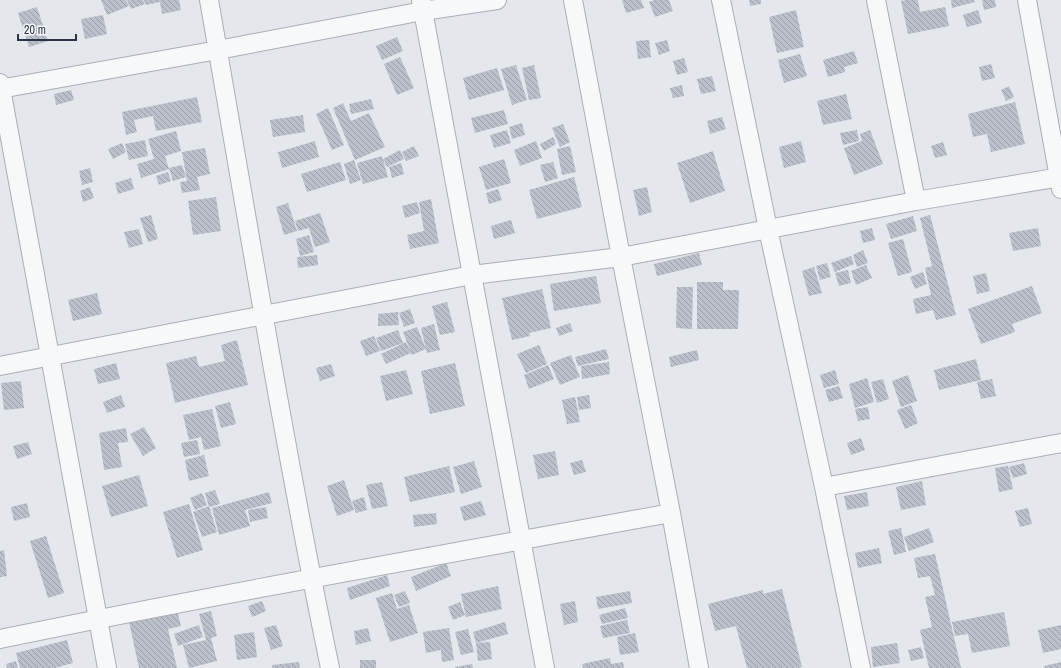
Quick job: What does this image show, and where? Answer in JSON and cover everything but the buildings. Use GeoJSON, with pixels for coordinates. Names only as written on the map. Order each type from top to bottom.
{"type":"FeatureCollection","features":[{"type":"Feature","properties":{"kind":"street"},"geometry":{"type":"LineString","coordinates":[[209,0],[311,579],[330,668]]}},
{"type":"Feature","properties":{"kind":"street"},"geometry":{"type":"LineString","coordinates":[[107,668],[0,87],[218,50],[422,6],[497,0]]}},
{"type":"Feature","properties":{"kind":"street"},"geometry":{"type":"LineString","coordinates":[[573,0],[671,513],[699,668]]}},
{"type":"Feature","properties":{"kind":"street"},"geometry":{"type":"LineString","coordinates":[[721,0],[861,668]]}},
{"type":"Feature","properties":{"kind":"street"},"geometry":{"type":"LineString","coordinates":[[876,0],[916,201]]}},
{"type":"Feature","properties":{"kind":"street"},"geometry":{"type":"LineString","coordinates":[[0,366],[472,275],[621,257],[916,201],[1060,182],[1027,0]]}},
{"type":"Feature","properties":{"kind":"street"},"geometry":{"type":"LineString","coordinates":[[422,6],[545,668]]}},
{"type":"Feature","properties":{"kind":"street"},"geometry":{"type":"LineString","coordinates":[[824,487],[1061,443]]}},
{"type":"Feature","properties":{"kind":"street"},"geometry":{"type":"LineString","coordinates":[[0,639],[311,579],[671,513]]}}]}
